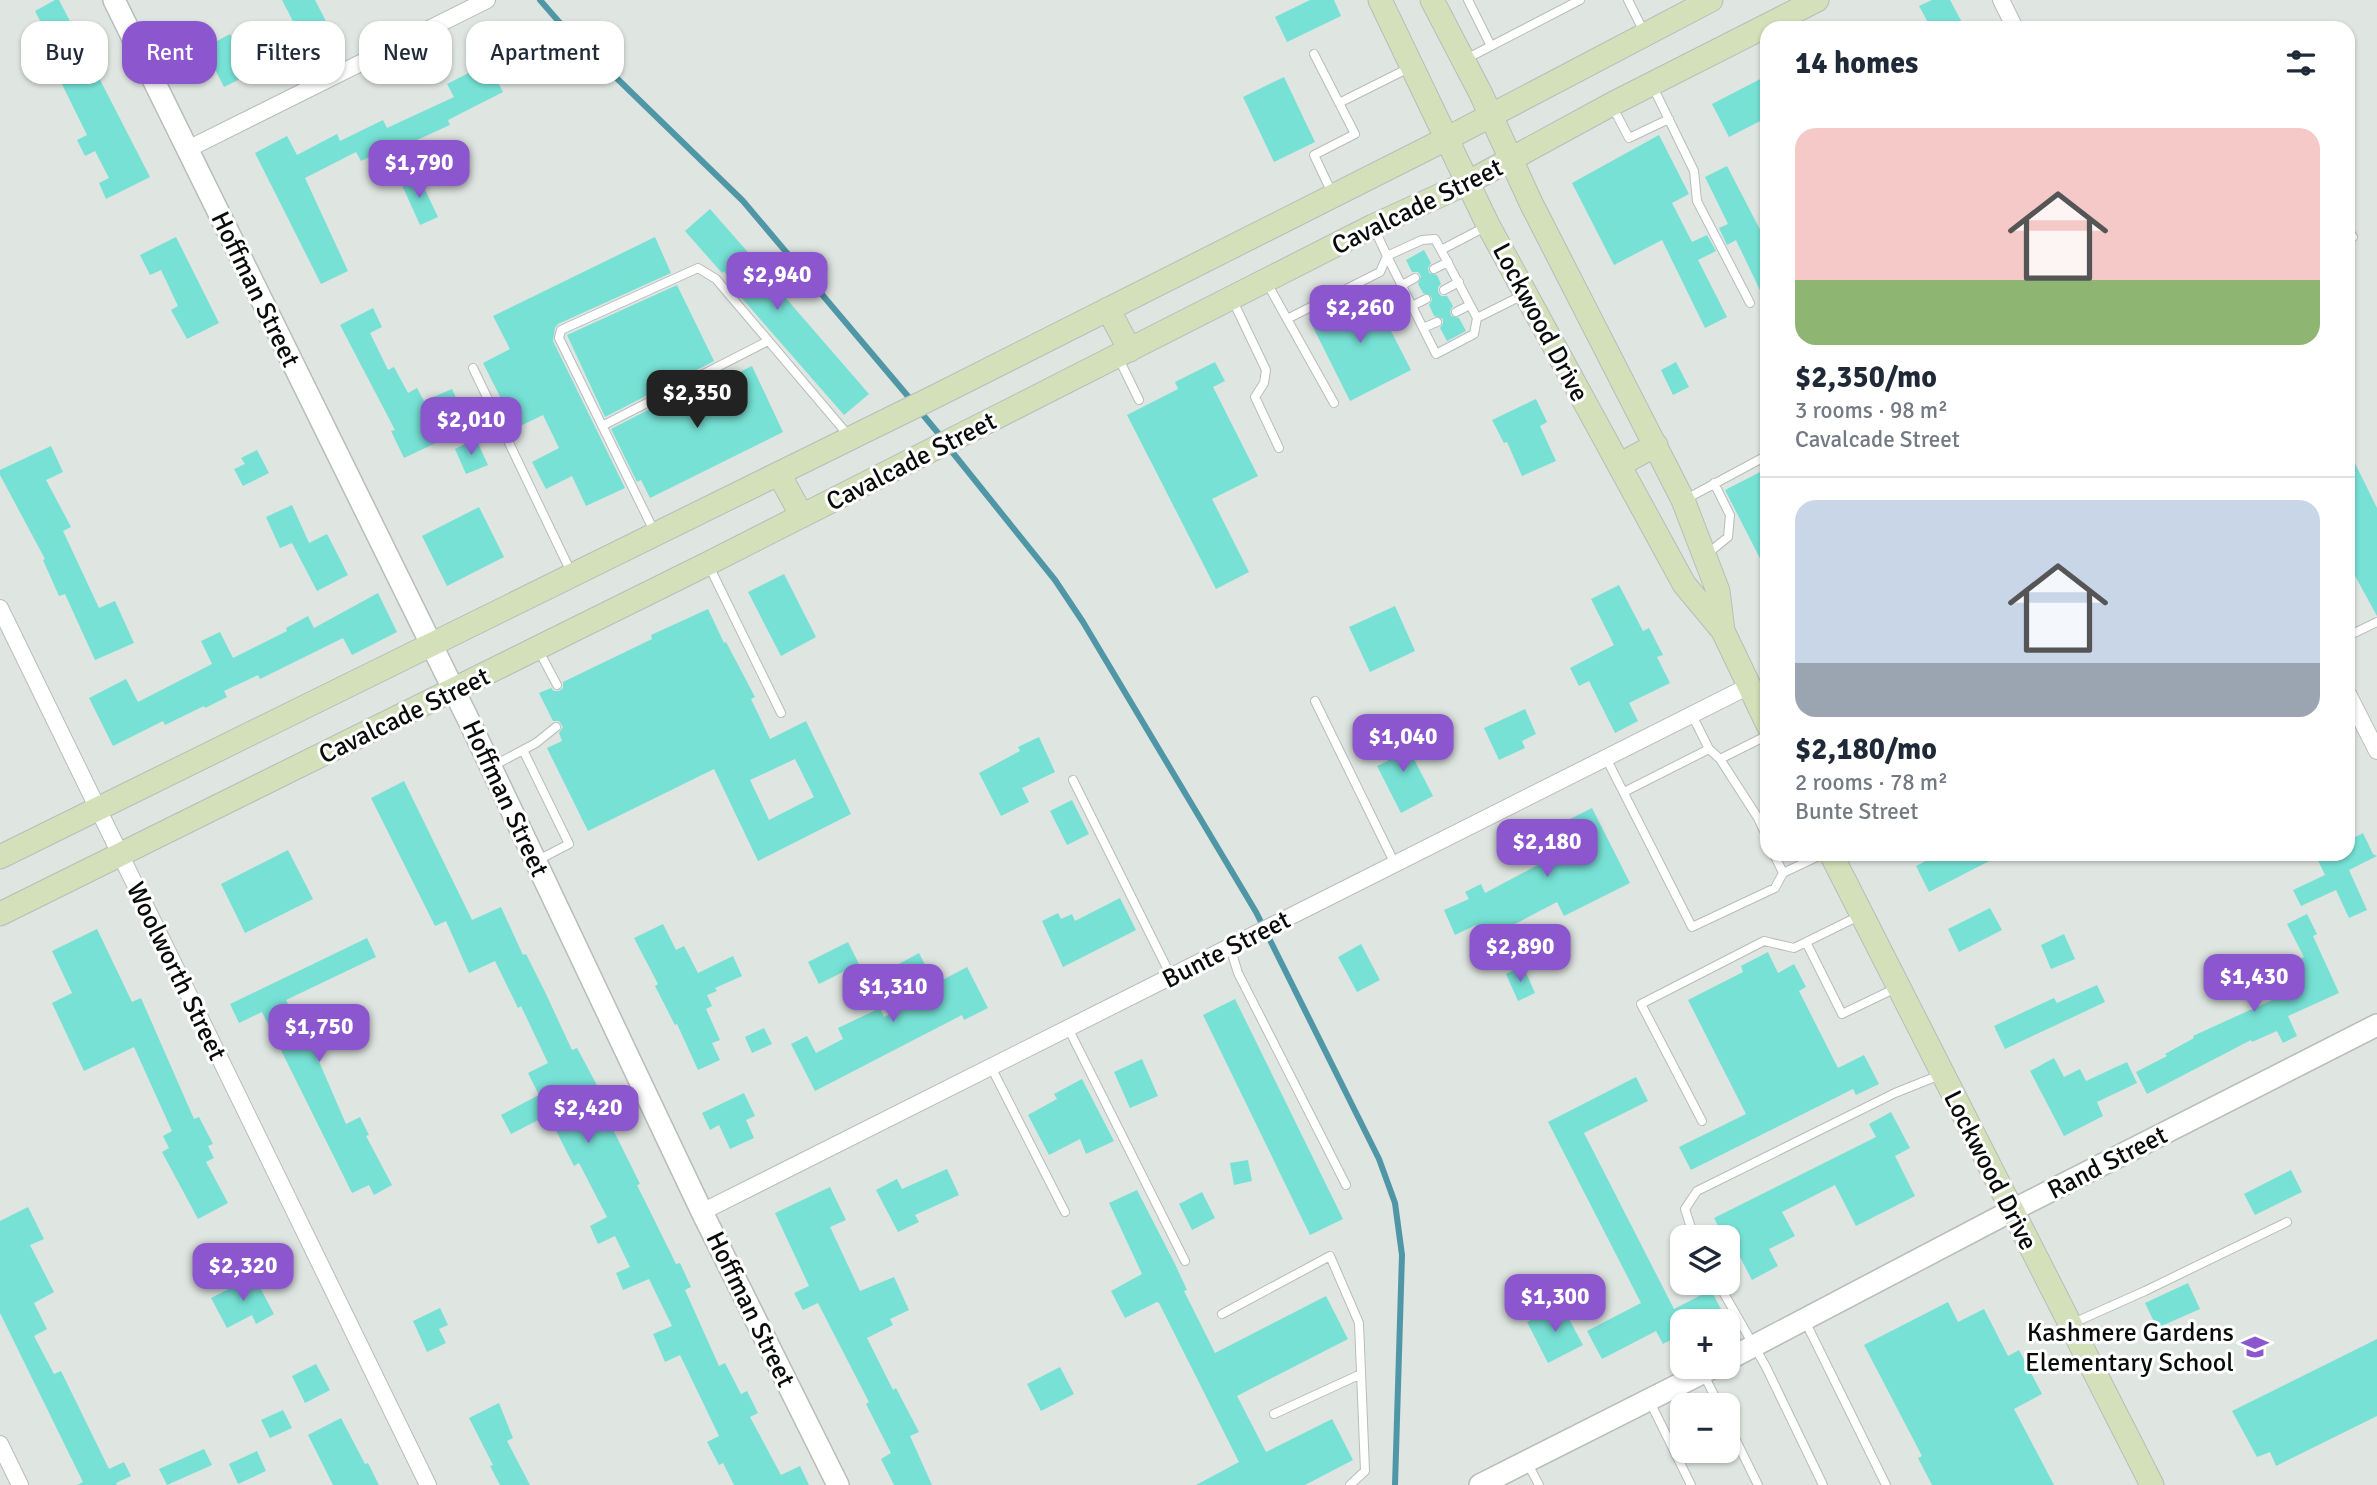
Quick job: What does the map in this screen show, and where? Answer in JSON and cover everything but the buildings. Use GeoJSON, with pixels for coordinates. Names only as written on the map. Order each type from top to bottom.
{"type":"FeatureCollection","features":[{"type":"Feature","properties":{"kind":"main road","name":"Lockwood Drive"},"geometry":{"type":"LineString","coordinates":[[1380,0],[1448,138],[1467,183],[1525,294],[1684,584],[1723,631],[1760,709]]}},
{"type":"Feature","properties":{"kind":"main road","name":"Lockwood Drive"},"geometry":{"type":"LineString","coordinates":[[1432,0],[1683,500],[1718,591],[1723,631]]}},
{"type":"Feature","properties":{"kind":"main road","name":"Cavalcade Street"},"geometry":{"type":"LineString","coordinates":[[0,857],[934,397],[1448,138],[1712,0]]}},
{"type":"Feature","properties":{"kind":"main road","name":"Cavalcade Street"},"geometry":{"type":"LineString","coordinates":[[1776,21],[1817,0]]}},
{"type":"Feature","properties":{"kind":"main road","name":"Cavalcade Street"},"geometry":{"type":"LineString","coordinates":[[0,914],[538,649],[1373,226],[1467,183],[1612,104],[1760,29]]}},
{"type":"Feature","properties":{"kind":"main road"},"geometry":{"type":"LineString","coordinates":[[1108,309],[1124,353]]}},
{"type":"Feature","properties":{"kind":"main road"},"geometry":{"type":"LineString","coordinates":[[1619,465],[1656,444]]}},
{"type":"Feature","properties":{"kind":"main road"},"geometry":{"type":"LineString","coordinates":[[779,474],[802,516]]}},
{"type":"Feature","properties":{"kind":"main road","name":"Lockwood Drive"},"geometry":{"type":"LineString","coordinates":[[1835,861],[2152,1485]]}},
{"type":"Feature","properties":{"kind":"street","name":"Hoffman Street"},"geometry":{"type":"LineString","coordinates":[[114,0],[432,644],[702,1212],[838,1485]]}},
{"type":"Feature","properties":{"kind":"street"},"geometry":{"type":"LineString","coordinates":[[187,150],[487,0]]}},
{"type":"Feature","properties":{"kind":"street"},"geometry":{"type":"LineString","coordinates":[[2001,0],[2012,21]]}},
{"type":"Feature","properties":{"kind":"street","name":"Woolworth Street"},"geometry":{"type":"LineString","coordinates":[[0,608],[429,1485]]}},
{"type":"Feature","properties":{"kind":"street","name":"Bunte Street"},"geometry":{"type":"LineString","coordinates":[[702,1212],[1749,686]]}},
{"type":"Feature","properties":{"kind":"street"},"geometry":{"type":"LineString","coordinates":[[2355,708],[2377,751]]}},
{"type":"Feature","properties":{"kind":"street","name":"Rand Street"},"geometry":{"type":"LineString","coordinates":[[1740,1354],[2011,1210],[2377,1026]]}},
{"type":"Feature","properties":{"kind":"street"},"geometry":{"type":"LineString","coordinates":[[1480,1485],[1690,1379]]}},
{"type":"Feature","properties":{"kind":"street"},"geometry":{"type":"LineString","coordinates":[[0,1444],[20,1485]]}},
{"type":"Feature","properties":{"kind":"lane"},"geometry":{"type":"LineString","coordinates":[[1468,0],[1491,46]]}},
{"type":"Feature","properties":{"kind":"lane"},"geometry":{"type":"LineString","coordinates":[[1464,60],[1580,0]]}},
{"type":"Feature","properties":{"kind":"lane"},"geometry":{"type":"LineString","coordinates":[[1628,0],[1645,34]]}},
{"type":"Feature","properties":{"kind":"lane"},"geometry":{"type":"LineString","coordinates":[[1314,54],[1355,134],[1314,155],[1333,195]]}},
{"type":"Feature","properties":{"kind":"lane"},"geometry":{"type":"LineString","coordinates":[[1339,103],[1413,66]]}},
{"type":"Feature","properties":{"kind":"lane"},"geometry":{"type":"LineString","coordinates":[[1652,84],[1694,171],[1697,201],[1750,303]]}},
{"type":"Feature","properties":{"kind":"lane"},"geometry":{"type":"LineString","coordinates":[[1612,104],[1629,138],[1669,119]]}},
{"type":"Feature","properties":{"kind":"lane"},"geometry":{"type":"LineString","coordinates":[[1441,250],[1488,225]]}},
{"type":"Feature","properties":{"kind":"lane"},"geometry":{"type":"LineString","coordinates":[[1287,319],[1380,272],[1387,256],[1422,240],[1435,239],[1477,318],[1474,334],[1436,354],[1387,256],[1373,226]]}},
{"type":"Feature","properties":{"kind":"lane"},"geometry":{"type":"LineString","coordinates":[[1434,269],[1448,262]]}},
{"type":"Feature","properties":{"kind":"lane"},"geometry":{"type":"LineString","coordinates":[[656,534],[559,338],[562,330],[698,268],[716,279],[850,438]]}},
{"type":"Feature","properties":{"kind":"lane"},"geometry":{"type":"LineString","coordinates":[[1402,285],[1415,278]]}},
{"type":"Feature","properties":{"kind":"lane"},"geometry":{"type":"LineString","coordinates":[[1266,281],[1334,403]]}},
{"type":"Feature","properties":{"kind":"lane"},"geometry":{"type":"LineString","coordinates":[[1444,290],[1459,282]]}},
{"type":"Feature","properties":{"kind":"lane"},"geometry":{"type":"LineString","coordinates":[[1477,318],[1525,294]]}},
{"type":"Feature","properties":{"kind":"lane"},"geometry":{"type":"LineString","coordinates":[[1232,298],[1266,370],[1264,383],[1255,397],[1279,448]]}},
{"type":"Feature","properties":{"kind":"lane"},"geometry":{"type":"LineString","coordinates":[[1412,306],[1426,299]]}},
{"type":"Feature","properties":{"kind":"lane"},"geometry":{"type":"LineString","coordinates":[[1456,312],[1470,305]]}},
{"type":"Feature","properties":{"kind":"lane"},"geometry":{"type":"LineString","coordinates":[[1423,328],[1437,321]]}},
{"type":"Feature","properties":{"kind":"lane"},"geometry":{"type":"LineString","coordinates":[[602,426],[768,341]]}},
{"type":"Feature","properties":{"kind":"lane"},"geometry":{"type":"LineString","coordinates":[[1124,353],[1139,400]]}},
{"type":"Feature","properties":{"kind":"lane"},"geometry":{"type":"LineString","coordinates":[[473,368],[572,575]]}},
{"type":"Feature","properties":{"kind":"lane"},"geometry":{"type":"LineString","coordinates":[[1683,500],[1760,459]]}},
{"type":"Feature","properties":{"kind":"lane"},"geometry":{"type":"LineString","coordinates":[[1705,555],[1728,537],[1730,515],[1714,483]]}},
{"type":"Feature","properties":{"kind":"lane"},"geometry":{"type":"LineString","coordinates":[[707,564],[780,713]]}},
{"type":"Feature","properties":{"kind":"lane"},"geometry":{"type":"LineString","coordinates":[[2355,633],[2377,622]]}},
{"type":"Feature","properties":{"kind":"lane"},"geometry":{"type":"LineString","coordinates":[[538,649],[557,685]]}},
{"type":"Feature","properties":{"kind":"lane"},"geometry":{"type":"LineString","coordinates":[[1315,701],[1395,864]]}},
{"type":"Feature","properties":{"kind":"lane"},"geometry":{"type":"LineString","coordinates":[[1692,715],[1709,750],[1720,758],[1760,822]]}},
{"type":"Feature","properties":{"kind":"lane"},"geometry":{"type":"LineString","coordinates":[[491,767],[523,750],[556,727]]}},
{"type":"Feature","properties":{"kind":"lane"},"geometry":{"type":"LineString","coordinates":[[1720,758],[1760,739]]}},
{"type":"Feature","properties":{"kind":"lane"},"geometry":{"type":"LineString","coordinates":[[523,750],[569,845],[536,861]]}},
{"type":"Feature","properties":{"kind":"lane"},"geometry":{"type":"LineString","coordinates":[[1624,792],[1709,750]]}},
{"type":"Feature","properties":{"kind":"lane"},"geometry":{"type":"LineString","coordinates":[[1606,758],[1692,927],[1775,888],[1783,873],[1808,861]]}},
{"type":"Feature","properties":{"kind":"lane"},"geometry":{"type":"LineString","coordinates":[[1073,780],[1171,976]]}},
{"type":"Feature","properties":{"kind":"lane"},"geometry":{"type":"LineString","coordinates":[[1777,861],[1783,873]]}},
{"type":"Feature","properties":{"kind":"lane"},"geometry":{"type":"LineString","coordinates":[[1702,1121],[1641,1004],[1764,941],[1794,948],[1862,915]]}},
{"type":"Feature","properties":{"kind":"lane"},"geometry":{"type":"LineString","coordinates":[[1806,942],[1842,1014],[1899,986]]}},
{"type":"Feature","properties":{"kind":"lane"},"geometry":{"type":"LineString","coordinates":[[1230,947],[1238,973],[1346,1185]]}},
{"type":"Feature","properties":{"kind":"lane"},"geometry":{"type":"LineString","coordinates":[[1068,1028],[1185,1261]]}},
{"type":"Feature","properties":{"kind":"lane"},"geometry":{"type":"LineString","coordinates":[[991,1067],[1065,1212]]}},
{"type":"Feature","properties":{"kind":"lane"},"geometry":{"type":"LineString","coordinates":[[1690,1225],[1685,1209],[1696,1191],[1895,1093],[1943,1074]]}},
{"type":"Feature","properties":{"kind":"lane"},"geometry":{"type":"LineString","coordinates":[[2069,1325],[2146,1292],[2287,1222]]}},
{"type":"Feature","properties":{"kind":"lane"},"geometry":{"type":"LineString","coordinates":[[1222,1314],[1330,1256],[1359,1323],[1365,1471],[1350,1485]]}},
{"type":"Feature","properties":{"kind":"lane"},"geometry":{"type":"LineString","coordinates":[[1725,1295],[1755,1346],[1823,1485]]}},
{"type":"Feature","properties":{"kind":"lane"},"geometry":{"type":"LineString","coordinates":[[1805,1320],[1886,1485]]}},
{"type":"Feature","properties":{"kind":"lane"},"geometry":{"type":"LineString","coordinates":[[1273,1414],[1361,1374]]}},
{"type":"Feature","properties":{"kind":"lane"},"geometry":{"type":"LineString","coordinates":[[1648,1400],[1691,1485]]}},
{"type":"Feature","properties":{"kind":"lane"},"geometry":{"type":"LineString","coordinates":[[1740,1448],[1758,1485]]}},
{"type":"Feature","properties":{"kind":"lane"},"geometry":{"type":"LineString","coordinates":[[1527,1461],[1539,1485]]}},
{"type":"Feature","properties":{"kind":"waterway"},"geometry":{"type":"LineString","coordinates":[[540,0],[560,23],[743,201],[912,401]]}},
{"type":"Feature","properties":{"kind":"waterway"},"geometry":{"type":"LineString","coordinates":[[919,410],[943,439]]}},
{"type":"Feature","properties":{"kind":"waterway"},"geometry":{"type":"LineString","coordinates":[[949,448],[1055,580],[1083,622],[1256,912],[1379,1159],[1395,1203],[1402,1255],[1395,1485]]}},
{"type":"Feature","properties":{"kind":"place","name":"Kashmere Gardens Elementary School"},"geometry":{"type":"Point","coordinates":[2255,1347]}}]}
